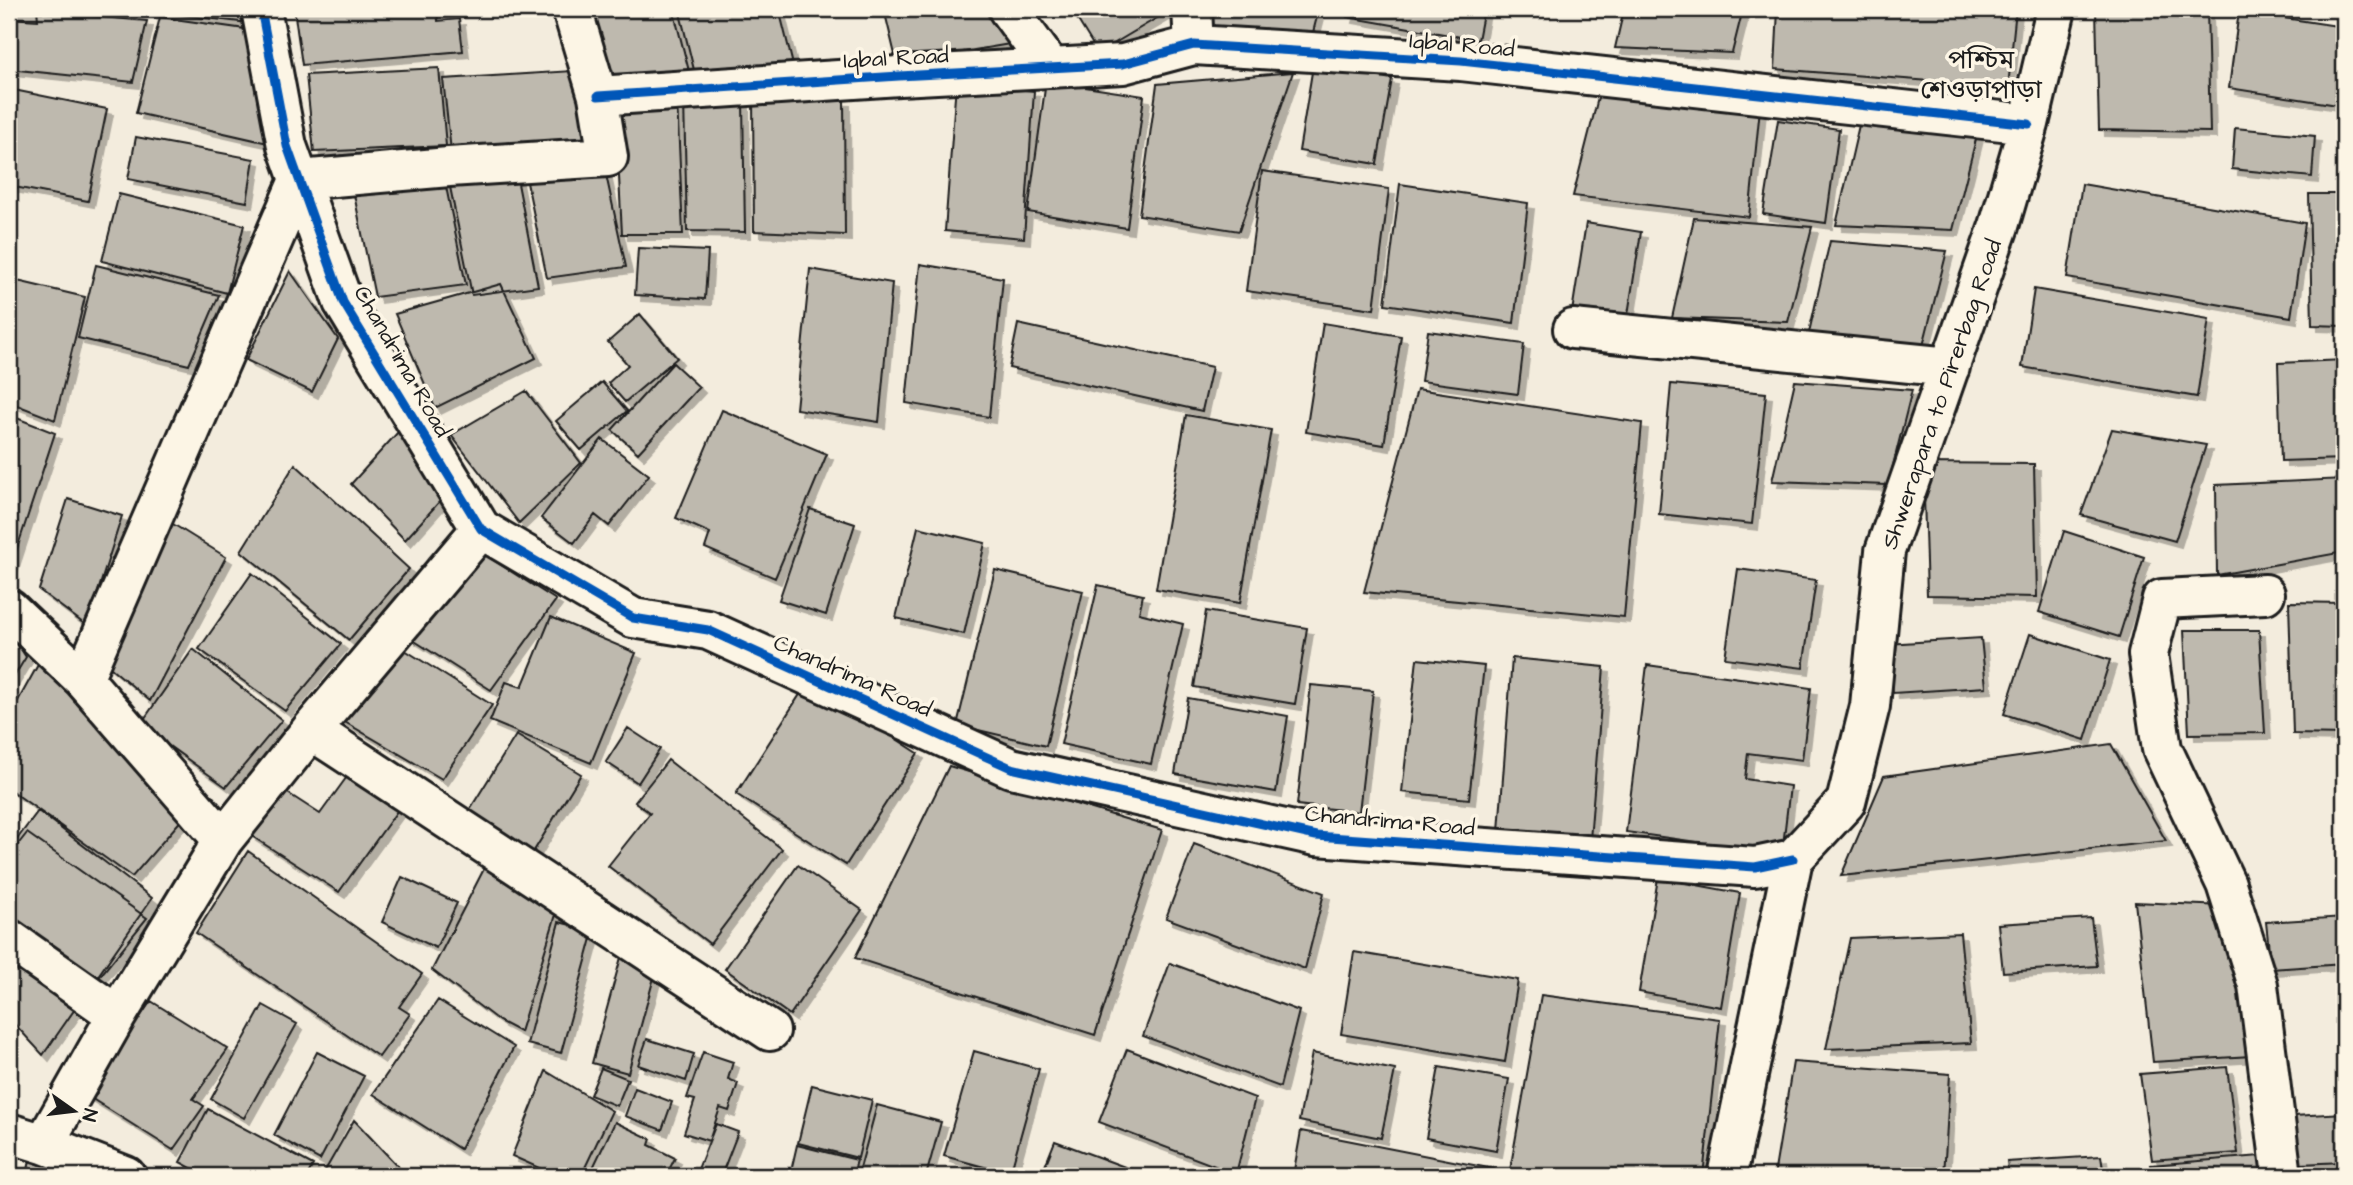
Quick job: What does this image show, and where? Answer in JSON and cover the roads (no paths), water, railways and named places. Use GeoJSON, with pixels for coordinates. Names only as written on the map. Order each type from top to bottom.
{"type":"FeatureCollection","features":[{"type":"Feature","properties":{"kind":"street","name":"Chandrima Road"},"geometry":{"type":"LineString","coordinates":[[261,9],[288,146],[343,302],[481,529],[633,618],[708,630],[1011,768],[1316,836],[1755,867],[1793,859]]}},
{"type":"Feature","properties":{"kind":"street"},"geometry":{"type":"LineString","coordinates":[[83,679],[299,180],[449,167],[608,158],[598,96],[572,9]]}},
{"type":"Feature","properties":{"kind":"street"},"geometry":{"type":"LineString","coordinates":[[1008,9],[1051,68]]}},
{"type":"Feature","properties":{"kind":"street","name":"Shwerapara to Pirerbag Road"},"geometry":{"type":"LineString","coordinates":[[1793,859],[1846,802],[1870,706],[1885,551],[1999,226],[2029,124],[2056,9]]}},
{"type":"Feature","properties":{"kind":"street","name":"Iqbal Road"},"geometry":{"type":"LineString","coordinates":[[598,96],[1123,64],[1193,27],[1461,61],[2029,124]]}},
{"type":"Feature","properties":{"kind":"street"},"geometry":{"type":"LineString","coordinates":[[1573,329],[1950,367]]}},
{"type":"Feature","properties":{"kind":"street"},"geometry":{"type":"LineString","coordinates":[[127,1176],[26,1139],[117,1015],[223,840],[311,730],[481,529]]}},
{"type":"Feature","properties":{"kind":"street"},"geometry":{"type":"LineString","coordinates":[[2264,594],[2162,599],[2148,654],[2162,749],[2226,884],[2258,985],[2281,1176]]}},
{"type":"Feature","properties":{"kind":"street"},"geometry":{"type":"LineString","coordinates":[[9,609],[83,679],[223,840]]}},
{"type":"Feature","properties":{"kind":"street"},"geometry":{"type":"LineString","coordinates":[[311,730],[770,1031]]}},
{"type":"Feature","properties":{"kind":"street"},"geometry":{"type":"LineString","coordinates":[[1727,1176],[1793,859]]}},
{"type":"Feature","properties":{"kind":"street"},"geometry":{"type":"LineString","coordinates":[[9,939],[117,1015]]}},
{"type":"Feature","properties":{"kind":"district","name":"পশ্চিম শেওড়াপাড়া"},"geometry":{"type":"Point","coordinates":[1981,74]}}]}
